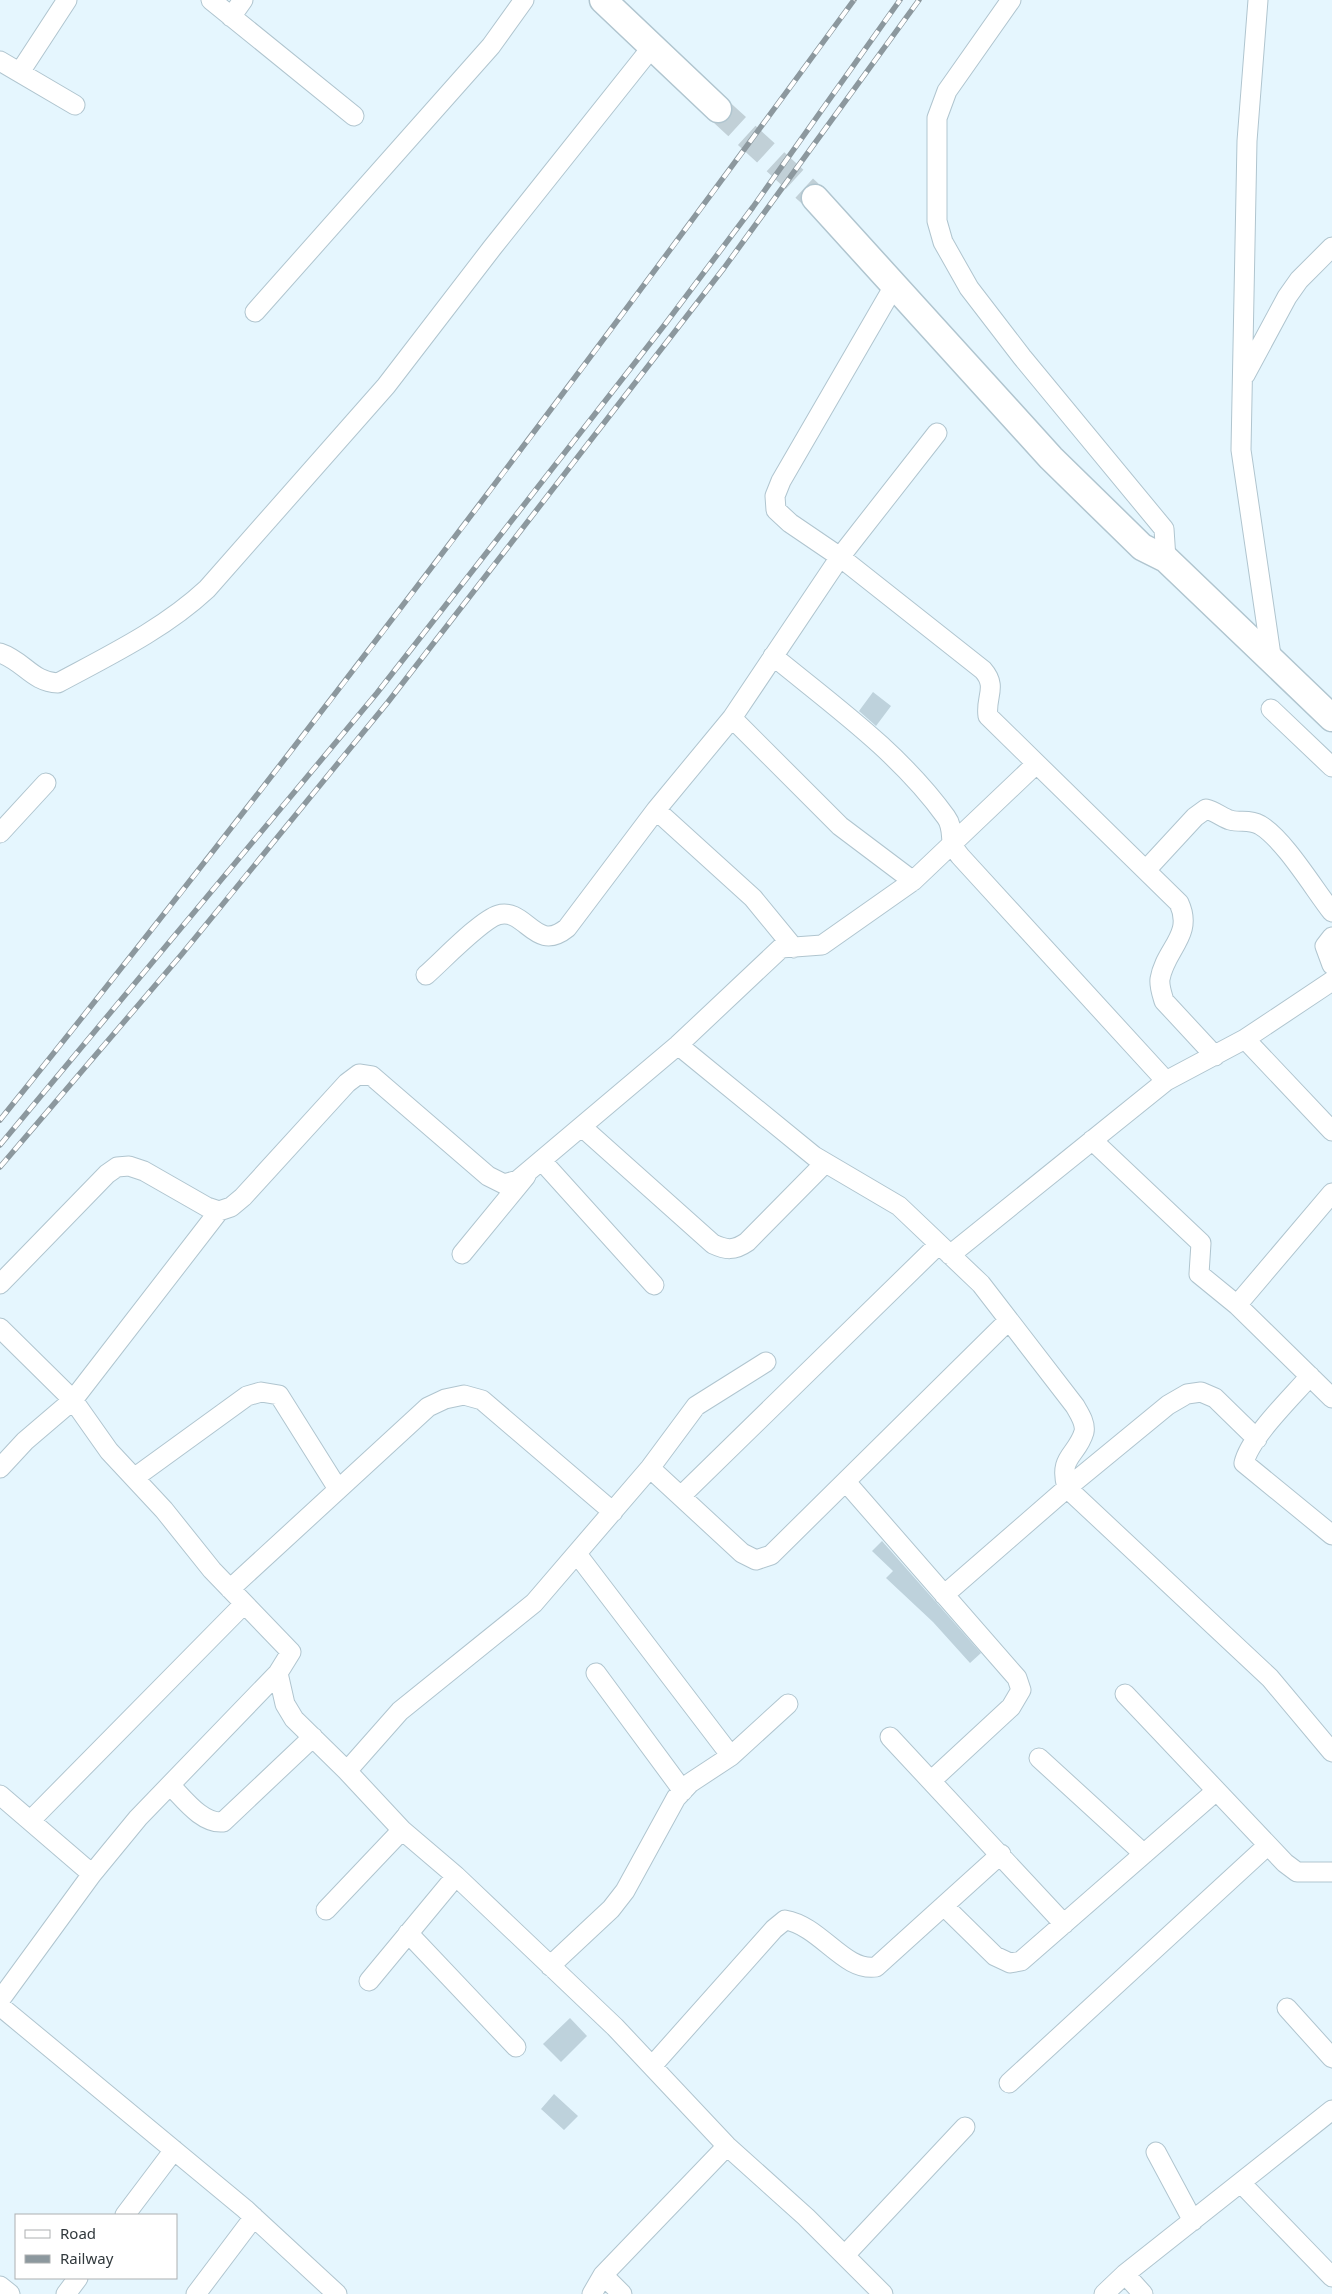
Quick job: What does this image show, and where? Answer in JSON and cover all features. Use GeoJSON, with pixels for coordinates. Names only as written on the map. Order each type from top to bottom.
{"type":"FeatureCollection","features":[{"type":"Feature","properties":{"kind":"street"},"geometry":{"type":"LineString","coordinates":[[20,72],[68,0]]}},
{"type":"Feature","properties":{"kind":"street"},"geometry":{"type":"LineString","coordinates":[[211,0],[354,116]]}},
{"type":"Feature","properties":{"kind":"street"},"geometry":{"type":"LineString","coordinates":[[231,17],[244,0]]}},
{"type":"Feature","properties":{"kind":"street"},"geometry":{"type":"LineString","coordinates":[[255,312],[491,46],[524,0]]}},
{"type":"Feature","properties":{"kind":"street"},"geometry":{"type":"LineString","coordinates":[[603,0],[718,109]]}},
{"type":"Feature","properties":{"kind":"street"},"geometry":{"type":"LineString","coordinates":[[1012,0],[947,91],[937,118],[937,221],[943,242],[969,288],[1164,529],[1166,559]]}},
{"type":"Feature","properties":{"kind":"street"},"geometry":{"type":"LineString","coordinates":[[1258,0],[1247,141],[1241,450],[1272,662]]}},
{"type":"Feature","properties":{"kind":"street"},"geometry":{"type":"LineString","coordinates":[[0,653],[12,657],[33,675],[46,682],[58,683],[183,612],[207,589],[386,386],[492,248],[652,47]]}},
{"type":"Feature","properties":{"kind":"street"},"geometry":{"type":"LineString","coordinates":[[0,61],[75,105]]}},
{"type":"Feature","properties":{"kind":"street"},"geometry":{"type":"LineString","coordinates":[[815,198],[1051,458],[1142,547],[1166,559],[1332,718]]}},
{"type":"Feature","properties":{"kind":"street"},"geometry":{"type":"LineString","coordinates":[[1243,381],[1287,297],[1299,280],[1332,247]]}},
{"type":"Feature","properties":{"kind":"street"},"geometry":{"type":"LineString","coordinates":[[894,286],[781,481],[775,496],[776,510],[790,523],[840,557],[983,670],[991,679],[991,690],[986,706],[988,716],[1179,903],[1185,916],[1182,933],[1160,979],[1164,1002],[1215,1056]]}},
{"type":"Feature","properties":{"kind":"street"},"geometry":{"type":"LineString","coordinates":[[426,975],[485,922],[498,915],[512,916],[546,937],[558,936],[567,928],[656,810],[732,718],[840,557],[937,433]]}},
{"type":"Feature","properties":{"kind":"street"},"geometry":{"type":"LineString","coordinates":[[773,656],[882,746],[905,768],[948,818],[952,830],[952,843],[960,856],[1166,1081]]}},
{"type":"Feature","properties":{"kind":"street"},"geometry":{"type":"LineString","coordinates":[[1271,709],[1332,767]]}},
{"type":"Feature","properties":{"kind":"street"},"geometry":{"type":"LineString","coordinates":[[732,718],[840,826],[914,881]]}},
{"type":"Feature","properties":{"kind":"street"},"geometry":{"type":"LineString","coordinates":[[0,1468],[25,1441],[73,1400],[219,1211],[231,1207],[243,1197],[346,1083],[359,1074],[372,1076],[488,1176],[504,1184],[518,1180],[678,1045],[780,948],[822,945],[914,881],[1036,764]]}},
{"type":"Feature","properties":{"kind":"street"},"geometry":{"type":"LineString","coordinates":[[0,833],[46,783]]}},
{"type":"Feature","properties":{"kind":"street"},"geometry":{"type":"LineString","coordinates":[[1146,870],[1194,817],[1206,809],[1219,812],[1228,820],[1250,820],[1268,831],[1275,837],[1332,912]]}},
{"type":"Feature","properties":{"kind":"street"},"geometry":{"type":"LineString","coordinates":[[656,810],[753,898],[794,948]]}},
{"type":"Feature","properties":{"kind":"street"},"geometry":{"type":"LineString","coordinates":[[1332,937],[1325,946],[1332,966]]}},
{"type":"Feature","properties":{"kind":"street"},"geometry":{"type":"LineString","coordinates":[[681,1496],[945,1249],[1092,1140],[1166,1081],[1245,1039],[1332,981]]}},
{"type":"Feature","properties":{"kind":"street"},"geometry":{"type":"LineString","coordinates":[[1245,1039],[1332,1130]]}},
{"type":"Feature","properties":{"kind":"street"},"geometry":{"type":"LineString","coordinates":[[678,1045],[825,1163],[899,1206],[981,1284],[1075,1406],[1082,1418],[1084,1431],[1064,1468],[1067,1488],[1270,1678],[1332,1752]]}},
{"type":"Feature","properties":{"kind":"street"},"geometry":{"type":"LineString","coordinates":[[582,1127],[712,1244],[724,1249],[737,1249],[747,1242],[825,1163]]}},
{"type":"Feature","properties":{"kind":"street"},"geometry":{"type":"LineString","coordinates":[[1092,1140],[1201,1243],[1199,1274],[1237,1304],[1332,1398]]}},
{"type":"Feature","properties":{"kind":"street"},"geometry":{"type":"LineString","coordinates":[[462,1254],[537,1165]]}},
{"type":"Feature","properties":{"kind":"street"},"geometry":{"type":"LineString","coordinates":[[537,1165],[654,1285]]}},
{"type":"Feature","properties":{"kind":"street"},"geometry":{"type":"LineString","coordinates":[[0,1284],[106,1174],[117,1167],[129,1166],[144,1171],[208,1207],[219,1211]]}},
{"type":"Feature","properties":{"kind":"street"},"geometry":{"type":"LineString","coordinates":[[1237,1304],[1332,1193]]}},
{"type":"Feature","properties":{"kind":"street"},"geometry":{"type":"LineString","coordinates":[[650,1468],[742,1553],[756,1560],[771,1555],[1008,1321]]}},
{"type":"Feature","properties":{"kind":"street"},"geometry":{"type":"LineString","coordinates":[[0,1328],[73,1400],[109,1451],[230,1590],[291,1652],[278,1673],[138,1818],[92,1874],[0,2000]]}},
{"type":"Feature","properties":{"kind":"street"},"geometry":{"type":"LineString","coordinates":[[348,1771],[400,1711],[534,1603],[650,1468],[696,1406],[766,1362]]}},
{"type":"Feature","properties":{"kind":"street"},"geometry":{"type":"LineString","coordinates":[[1310,1376],[1247,1452],[1244,1463],[1332,1535]]}},
{"type":"Feature","properties":{"kind":"street"},"geometry":{"type":"LineString","coordinates":[[134,1478],[247,1396],[261,1392],[279,1395],[338,1489]]}},
{"type":"Feature","properties":{"kind":"street"},"geometry":{"type":"LineString","coordinates":[[944,1594],[1067,1488],[1168,1405],[1187,1394],[1201,1392],[1215,1398],[1257,1439]]}},
{"type":"Feature","properties":{"kind":"street"},"geometry":{"type":"LineString","coordinates":[[230,1590],[428,1407],[445,1399],[464,1395],[482,1400],[613,1512]]}},
{"type":"Feature","properties":{"kind":"street"},"geometry":{"type":"LineString","coordinates":[[846,1482],[1017,1678],[1021,1690],[1011,1707],[932,1781]]}},
{"type":"Feature","properties":{"kind":"street"},"geometry":{"type":"LineString","coordinates":[[576,1554],[731,1756]]}},
{"type":"Feature","properties":{"kind":"street"},"geometry":{"type":"LineString","coordinates":[[31,1820],[244,1604]]}},
{"type":"Feature","properties":{"kind":"street"},"geometry":{"type":"LineString","coordinates":[[278,1673],[285,1704],[294,1719],[348,1771],[402,1830],[456,1876],[615,2027],[727,2146],[806,2216],[883,2294]]}},
{"type":"Feature","properties":{"kind":"street"},"geometry":{"type":"LineString","coordinates":[[596,1673],[682,1791]]}},
{"type":"Feature","properties":{"kind":"street"},"geometry":{"type":"LineString","coordinates":[[1125,1694],[1284,1863],[1297,1872],[1332,1872]]}},
{"type":"Feature","properties":{"kind":"street"},"geometry":{"type":"LineString","coordinates":[[550,1966],[615,1903],[624,1891],[676,1798],[682,1791],[690,1783],[731,1756],[788,1704]]}},
{"type":"Feature","properties":{"kind":"street"},"geometry":{"type":"LineString","coordinates":[[170,1785],[202,1816],[214,1823],[223,1822],[313,1737]]}},
{"type":"Feature","properties":{"kind":"street"},"geometry":{"type":"LineString","coordinates":[[890,1737],[1001,1854],[1064,1924]]}},
{"type":"Feature","properties":{"kind":"street"},"geometry":{"type":"LineString","coordinates":[[1039,1758],[1144,1854]]}},
{"type":"Feature","properties":{"kind":"street"},"geometry":{"type":"LineString","coordinates":[[945,1907],[995,1956],[1010,1963],[1021,1961],[1216,1791]]}},
{"type":"Feature","properties":{"kind":"street"},"geometry":{"type":"LineString","coordinates":[[0,1795],[92,1874]]}},
{"type":"Feature","properties":{"kind":"street"},"geometry":{"type":"LineString","coordinates":[[326,1910],[402,1830]]}},
{"type":"Feature","properties":{"kind":"street"},"geometry":{"type":"LineString","coordinates":[[1009,2083],[1268,1845]]}},
{"type":"Feature","properties":{"kind":"street"},"geometry":{"type":"LineString","coordinates":[[652,2065],[774,1929],[785,1920],[796,1922],[810,1929],[850,1961],[866,1969],[876,1967],[945,1907],[1001,1854]]}},
{"type":"Feature","properties":{"kind":"street"},"geometry":{"type":"LineString","coordinates":[[369,1981],[456,1876]]}},
{"type":"Feature","properties":{"kind":"street"},"geometry":{"type":"LineString","coordinates":[[408,1934],[516,2047]]}},
{"type":"Feature","properties":{"kind":"street"},"geometry":{"type":"LineString","coordinates":[[0,2006],[254,2217],[336,2294]]}},
{"type":"Feature","properties":{"kind":"street"},"geometry":{"type":"LineString","coordinates":[[1287,2008],[1332,2058]]}},
{"type":"Feature","properties":{"kind":"street"},"geometry":{"type":"LineString","coordinates":[[1104,2294],[1125,2274],[1332,2110]]}},
{"type":"Feature","properties":{"kind":"street"},"geometry":{"type":"LineString","coordinates":[[845,2255],[966,2127]]}},
{"type":"Feature","properties":{"kind":"street"},"geometry":{"type":"LineString","coordinates":[[592,2294],[603,2275],[727,2146]]}},
{"type":"Feature","properties":{"kind":"street"},"geometry":{"type":"LineString","coordinates":[[126,2214],[174,2150]]}},
{"type":"Feature","properties":{"kind":"street"},"geometry":{"type":"LineString","coordinates":[[1156,2152],[1193,2221]]}},
{"type":"Feature","properties":{"kind":"street"},"geometry":{"type":"LineString","coordinates":[[1241,2183],[1332,2277]]}},
{"type":"Feature","properties":{"kind":"street"},"geometry":{"type":"LineString","coordinates":[[196,2294],[254,2217]]}},
{"type":"Feature","properties":{"kind":"street"},"geometry":{"type":"LineString","coordinates":[[1125,2274],[1143,2294]]}},
{"type":"Feature","properties":{"kind":"street"},"geometry":{"type":"LineString","coordinates":[[603,2275],[622,2294]]}},
{"type":"Feature","properties":{"kind":"street"},"geometry":{"type":"LineString","coordinates":[[66,2294],[77,2279]]}},
{"type":"Feature","properties":{"kind":"street"},"geometry":{"type":"LineString","coordinates":[[0,2286],[10,2294]]}},
{"type":"Feature","properties":{"kind":"building"},"geometry":{"type":"Polygon","coordinates":[[[873,692],[891,706],[876,726],[859,711],[873,692]]]}},
{"type":"Feature","properties":{"kind":"building"},"geometry":{"type":"Polygon","coordinates":[[[882,1541],[981,1653],[970,1663],[933,1622],[886,1578],[893,1571],[872,1551],[882,1541]]]}},
{"type":"Feature","properties":{"kind":"building"},"geometry":{"type":"Polygon","coordinates":[[[570,2018],[587,2036],[561,2062],[543,2044],[570,2018]]]}},
{"type":"Feature","properties":{"kind":"building"},"geometry":{"type":"Polygon","coordinates":[[[554,2094],[578,2116],[564,2130],[541,2109],[554,2094]]]}},
{"type":"Feature","properties":{"kind":"tunnel"},"geometry":{"type":"LineString","coordinates":[[718,109],[815,198]]}},
{"type":"Feature","properties":{"kind":"railway"},"geometry":{"type":"LineString","coordinates":[[0,1120],[219,844],[434,565],[854,0]]}},
{"type":"Feature","properties":{"kind":"railway"},"geometry":{"type":"LineString","coordinates":[[0,1145],[377,693],[666,323],[753,207],[900,0]]}},
{"type":"Feature","properties":{"kind":"railway"},"geometry":{"type":"LineString","coordinates":[[0,1167],[182,954],[388,702],[724,268],[919,0]]}}]}
